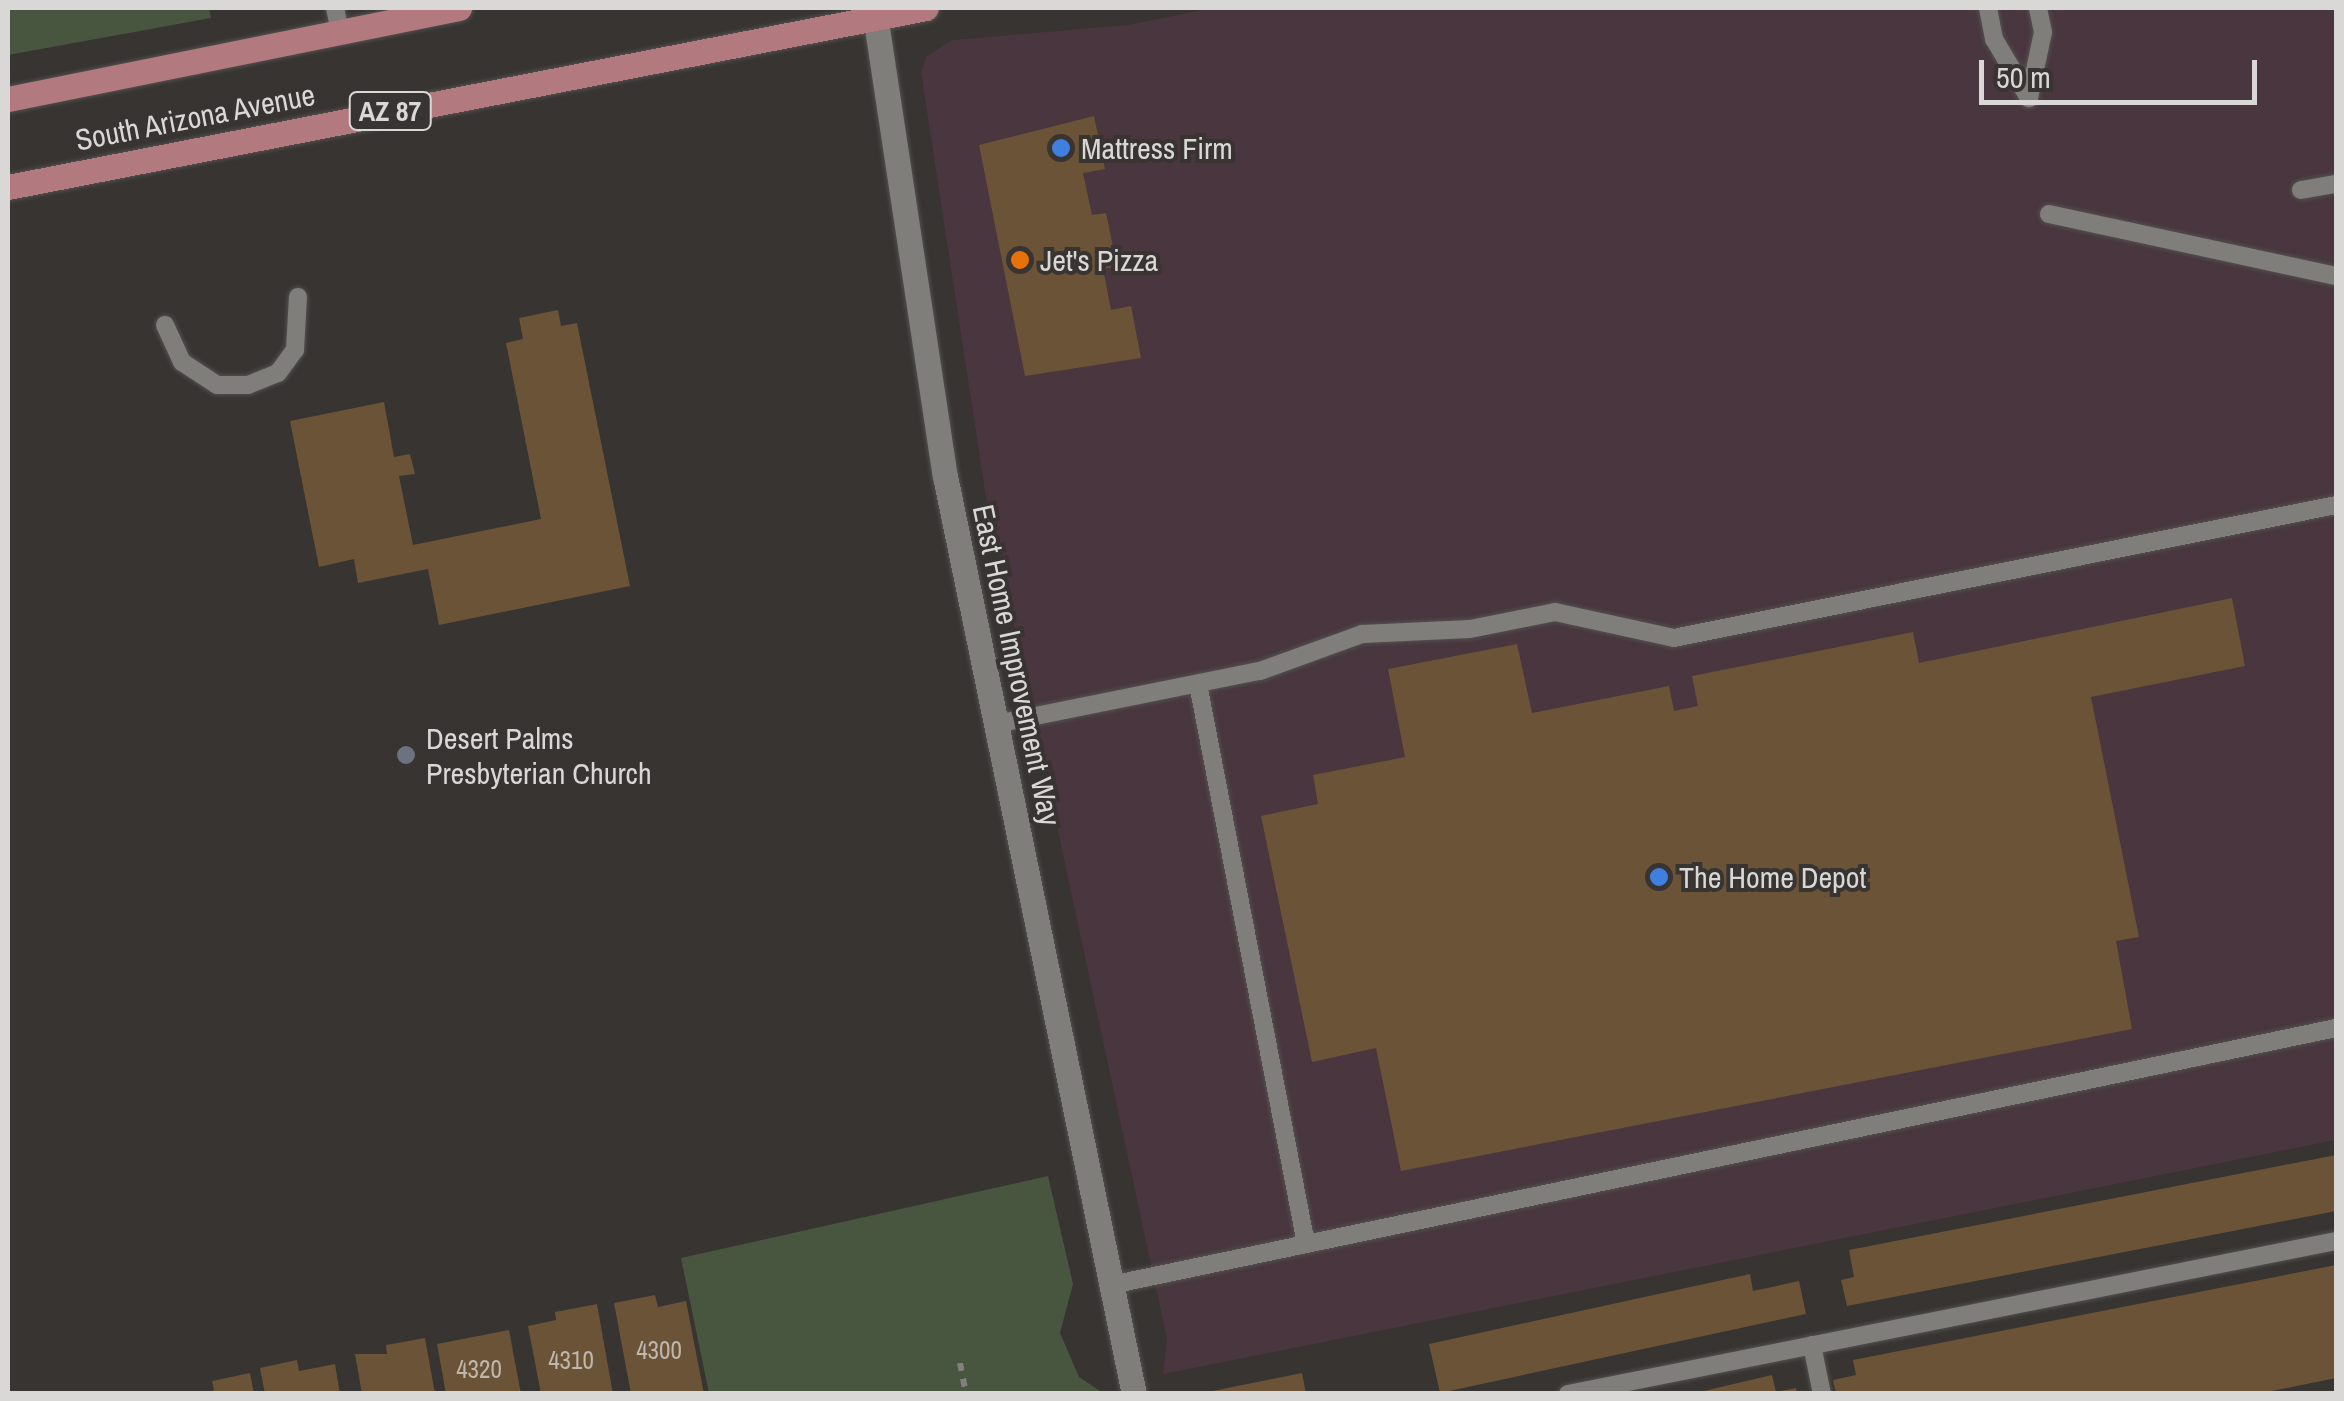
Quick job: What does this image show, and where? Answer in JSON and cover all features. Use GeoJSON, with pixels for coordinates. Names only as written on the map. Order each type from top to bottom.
{"type":"FeatureCollection","features":[{"type":"Feature","properties":{"kind":"main road","name":"South Arizona Avenue"},"geometry":{"type":"LineString","coordinates":[[8,99],[338,20],[460,8]]}},
{"type":"Feature","properties":{"kind":"main road","name":"South Arizona Avenue"},"geometry":{"type":"LineString","coordinates":[[8,186],[875,12],[926,8]]}},
{"type":"Feature","properties":{"kind":"street","name":"East Home Improvement Way"},"geometry":{"type":"LineString","coordinates":[[875,12],[945,476],[1134,1394]]}},
{"type":"Feature","properties":{"kind":"lane"},"geometry":{"type":"LineString","coordinates":[[1988,8],[1994,40],[2029,98],[2043,32],[2038,8]]}},
{"type":"Feature","properties":{"kind":"lane"},"geometry":{"type":"LineString","coordinates":[[2302,190],[2336,184]]}},
{"type":"Feature","properties":{"kind":"lane"},"geometry":{"type":"LineString","coordinates":[[2049,214],[2336,276]]}},
{"type":"Feature","properties":{"kind":"lane"},"geometry":{"type":"LineString","coordinates":[[165,325],[182,362],[217,385],[248,385],[278,373],[296,350],[298,297]]}},
{"type":"Feature","properties":{"kind":"lane"},"geometry":{"type":"LineString","coordinates":[[996,724],[1260,671],[1362,634],[1470,629],[1555,612],[1674,638],[2336,505]]}},
{"type":"Feature","properties":{"kind":"lane"},"geometry":{"type":"LineString","coordinates":[[1198,684],[1306,1244]]}},
{"type":"Feature","properties":{"kind":"lane"},"geometry":{"type":"LineString","coordinates":[[1111,1285],[2336,1028]]}},
{"type":"Feature","properties":{"kind":"lane"},"geometry":{"type":"LineString","coordinates":[[1568,1394],[2336,1241]]}},
{"type":"Feature","properties":{"kind":"lane"},"geometry":{"type":"LineString","coordinates":[[1812,1345],[1822,1394]]}},
{"type":"Feature","properties":{"kind":"path"},"geometry":{"type":"LineString","coordinates":[[960,1363],[966,1394]]}},
{"type":"Feature","properties":{"kind":"shaded area"},"geometry":{"type":"Polygon","coordinates":[[[1212,8],[2336,8],[2336,1140],[1163,1374],[1167,1339],[985,491],[921,72],[926,57],[952,40],[1128,25],[1212,8]]]}},
{"type":"Feature","properties":{"kind":"green space"},"geometry":{"type":"Polygon","coordinates":[[[8,8],[209,8],[211,18],[8,55],[8,8]]]}},
{"type":"Feature","properties":{"kind":"green space"},"geometry":{"type":"Polygon","coordinates":[[[1048,1176],[1073,1284],[1060,1333],[1079,1377],[1103,1393],[709,1393],[681,1258],[1048,1176]]]}},
{"type":"Feature","properties":{"kind":"building"},"geometry":{"type":"Polygon","coordinates":[[[1094,116],[1105,169],[1083,173],[1092,215],[1106,213],[1117,266],[1103,269],[1111,310],[1131,306],[1141,358],[1025,376],[979,145],[1094,116]]]}},
{"type":"Feature","properties":{"kind":"building"},"geometry":{"type":"Polygon","coordinates":[[[558,310],[561,326],[577,323],[630,586],[439,625],[428,569],[358,583],[354,559],[319,567],[290,421],[384,402],[394,457],[410,454],[415,474],[399,476],[413,545],[541,519],[506,343],[523,339],[519,318],[558,310]]]}},
{"type":"Feature","properties":{"kind":"building","name":"The Home Depot"},"geometry":{"type":"Polygon","coordinates":[[[2232,598],[2245,666],[2091,697],[2139,937],[2116,941],[2132,1029],[1401,1171],[1376,1048],[1312,1062],[1261,816],[1318,804],[1313,775],[1405,757],[1388,669],[1517,644],[1532,713],[1669,686],[1674,711],[1698,706],[1692,676],[1913,632],[1919,663],[2232,598]]]}},
{"type":"Feature","properties":{"kind":"building"},"geometry":{"type":"Polygon","coordinates":[[[2336,1155],[2336,1211],[1847,1306],[1841,1280],[1854,1277],[1849,1250],[2336,1155]]]}},
{"type":"Feature","properties":{"kind":"building"},"geometry":{"type":"Polygon","coordinates":[[[2336,1265],[2336,1378],[2258,1394],[1836,1394],[1833,1380],[1856,1375],[1853,1360],[2336,1265]]]}},
{"type":"Feature","properties":{"kind":"building"},"geometry":{"type":"Polygon","coordinates":[[[1750,1274],[1753,1291],[1799,1281],[1806,1314],[1440,1393],[1429,1344],[1750,1274]]]}},
{"type":"Feature","properties":{"kind":"building"},"geometry":{"type":"Polygon","coordinates":[[[655,1295],[658,1307],[686,1301],[704,1394],[631,1394],[614,1303],[655,1295]]]}},
{"type":"Feature","properties":{"kind":"building"},"geometry":{"type":"Polygon","coordinates":[[[597,1304],[613,1394],[541,1394],[528,1326],[556,1320],[555,1312],[597,1304]]]}},
{"type":"Feature","properties":{"kind":"building"},"geometry":{"type":"Polygon","coordinates":[[[509,1330],[521,1394],[446,1394],[437,1344],[509,1330]]]}},
{"type":"Feature","properties":{"kind":"building"},"geometry":{"type":"Polygon","coordinates":[[[425,1338],[435,1394],[362,1394],[355,1354],[387,1354],[386,1345],[425,1338]]]}},
{"type":"Feature","properties":{"kind":"building"},"geometry":{"type":"Polygon","coordinates":[[[297,1360],[299,1371],[335,1364],[340,1394],[265,1394],[260,1368],[297,1360]]]}},
{"type":"Feature","properties":{"kind":"building"},"geometry":{"type":"Polygon","coordinates":[[[250,1373],[254,1394],[204,1394],[214,1390],[212,1381],[250,1373]]]}},
{"type":"Feature","properties":{"kind":"building"},"geometry":{"type":"Polygon","coordinates":[[[1302,1373],[1306,1394],[1208,1392],[1302,1373]]]}},
{"type":"Feature","properties":{"kind":"building"},"geometry":{"type":"Polygon","coordinates":[[[1772,1375],[1776,1392],[1796,1388],[1797,1394],[1691,1394],[1772,1375]]]}},
{"type":"Feature","properties":{"kind":"place","name":"Mattress Firm"},"geometry":{"type":"Point","coordinates":[1061,148]}},
{"type":"Feature","properties":{"kind":"place","name":"Jet's Pizza"},"geometry":{"type":"Point","coordinates":[1020,260]}},
{"type":"Feature","properties":{"kind":"place","name":"Desert Palms Presbyterian Church"},"geometry":{"type":"Point","coordinates":[406,755]}},
{"type":"Feature","properties":{"kind":"place","name":"The Home Depot"},"geometry":{"type":"Point","coordinates":[1659,877]}}]}
